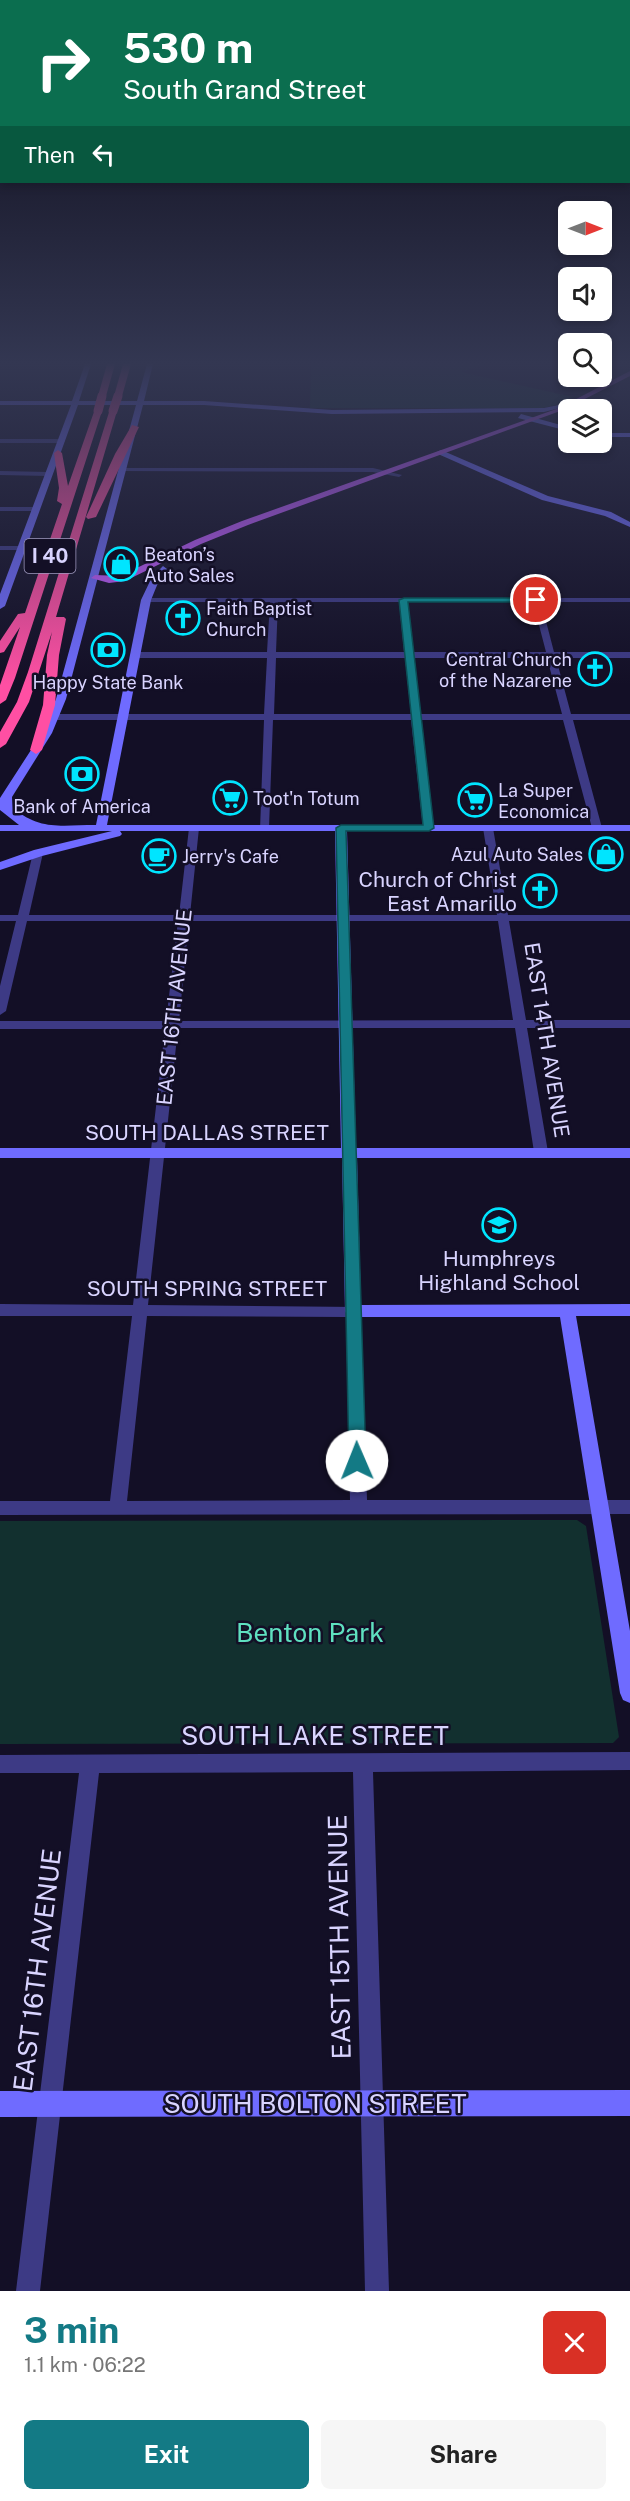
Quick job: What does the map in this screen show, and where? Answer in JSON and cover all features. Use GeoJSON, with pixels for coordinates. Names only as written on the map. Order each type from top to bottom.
{"type":"FeatureCollection","features":[{"type":"Feature","properties":{"kind":"highway"},"geometry":{"type":"LineString","coordinates":[[60,471],[64,511]]}},
{"type":"Feature","properties":{"kind":"highway","name":"I 40"},"geometry":{"type":"LineString","coordinates":[[0,700],[78,471]]}},
{"type":"Feature","properties":{"kind":"highway","name":"I 40"},"geometry":{"type":"LineString","coordinates":[[0,744],[23,702],[96,471]]}},
{"type":"Feature","properties":{"kind":"highway"},"geometry":{"type":"LineString","coordinates":[[75,540],[88,524],[112,471]]}},
{"type":"Feature","properties":{"kind":"highway"},"geometry":{"type":"LineString","coordinates":[[36,750],[52,685],[53,655],[62,612],[60,585]]}},
{"type":"Feature","properties":{"kind":"highway"},"geometry":{"type":"LineString","coordinates":[[0,650],[37,595]]}},
{"type":"Feature","properties":{"kind":"main road"},"geometry":{"type":"LineString","coordinates":[[0,606],[3,592],[50,471]]}},
{"type":"Feature","properties":{"kind":"main road"},"geometry":{"type":"LineString","coordinates":[[36,828],[14,816],[3,802],[55,717],[123,471]]}},
{"type":"Feature","properties":{"kind":"main road"},"geometry":{"type":"LineString","coordinates":[[95,578],[122,579],[221,533],[387,471]]}},
{"type":"Feature","properties":{"kind":"main road"},"geometry":{"type":"LineString","coordinates":[[146,600],[156,577],[164,569],[240,533],[410,471]]}},
{"type":"Feature","properties":{"kind":"main road"},"geometry":{"type":"LineString","coordinates":[[482,471],[545,498],[608,514],[630,525]]}},
{"type":"Feature","properties":{"kind":"main road"},"geometry":{"type":"LineString","coordinates":[[101,828],[152,566]]}},
{"type":"Feature","properties":{"kind":"main road"},"geometry":{"type":"LineString","coordinates":[[0,828],[630,828]]}},
{"type":"Feature","properties":{"kind":"main road"},"geometry":{"type":"LineString","coordinates":[[0,866],[38,853],[142,828]]}},
{"type":"Feature","properties":{"kind":"main road"},"geometry":{"type":"LineString","coordinates":[[341,828],[353,1311]]}},
{"type":"Feature","properties":{"kind":"main road","name":"SOUTH DALLAS STREET"},"geometry":{"type":"LineString","coordinates":[[0,1153],[630,1153]]}},
{"type":"Feature","properties":{"kind":"main road"},"geometry":{"type":"LineString","coordinates":[[567,1310],[630,1693]]}},
{"type":"Feature","properties":{"kind":"main road","name":"SOUTH SPRING STREET"},"geometry":{"type":"LineString","coordinates":[[353,1311],[630,1310]]}},
{"type":"Feature","properties":{"kind":"main road","name":"SOUTH BOLTON STREET"},"geometry":{"type":"LineString","coordinates":[[0,2104],[630,2103]]}},
{"type":"Feature","properties":{"kind":"street"},"geometry":{"type":"LineString","coordinates":[[364,471],[387,471],[399,475]]}},
{"type":"Feature","properties":{"kind":"street"},"geometry":{"type":"LineString","coordinates":[[0,473],[49,474]]}},
{"type":"Feature","properties":{"kind":"street"},"geometry":{"type":"LineString","coordinates":[[0,509],[35,509]]}},
{"type":"Feature","properties":{"kind":"street"},"geometry":{"type":"LineString","coordinates":[[0,548],[22,548]]}},
{"type":"Feature","properties":{"kind":"street"},"geometry":{"type":"LineString","coordinates":[[146,600],[630,600]]}},
{"type":"Feature","properties":{"kind":"street"},"geometry":{"type":"LineString","coordinates":[[264,828],[274,600]]}},
{"type":"Feature","properties":{"kind":"street"},"geometry":{"type":"LineString","coordinates":[[404,600],[429,828]]}},
{"type":"Feature","properties":{"kind":"street"},"geometry":{"type":"LineString","coordinates":[[536,600],[597,828]]}},
{"type":"Feature","properties":{"kind":"street"},"geometry":{"type":"LineString","coordinates":[[135,655],[630,655]]}},
{"type":"Feature","properties":{"kind":"street"},"geometry":{"type":"LineString","coordinates":[[55,717],[630,717]]}},
{"type":"Feature","properties":{"kind":"street","name":"EAST 16TH AVENUE"},"geometry":{"type":"LineString","coordinates":[[118,1508],[194,828]]}},
{"type":"Feature","properties":{"kind":"street","name":"EAST 14TH AVENUE"},"geometry":{"type":"LineString","coordinates":[[488,828],[541,1152]]}},
{"type":"Feature","properties":{"kind":"street"},"geometry":{"type":"LineString","coordinates":[[0,1011],[38,853]]}},
{"type":"Feature","properties":{"kind":"street"},"geometry":{"type":"LineString","coordinates":[[0,918],[630,918]]}},
{"type":"Feature","properties":{"kind":"street"},"geometry":{"type":"LineString","coordinates":[[0,1025],[630,1024]]}},
{"type":"Feature","properties":{"kind":"street","name":"SOUTH SPRING STREET"},"geometry":{"type":"LineString","coordinates":[[0,1310],[353,1311]]}},
{"type":"Feature","properties":{"kind":"street"},"geometry":{"type":"LineString","coordinates":[[353,1311],[359,1508]]}},
{"type":"Feature","properties":{"kind":"street"},"geometry":{"type":"LineString","coordinates":[[0,1508],[630,1507]]}},
{"type":"Feature","properties":{"kind":"street","name":"SOUTH LAKE STREET"},"geometry":{"type":"LineString","coordinates":[[0,1764],[630,1761]]}},
{"type":"Feature","properties":{"kind":"street","name":"EAST 15TH AVENUE"},"geometry":{"type":"LineString","coordinates":[[363,1762],[377,2291]]}},
{"type":"Feature","properties":{"kind":"street","name":"EAST 16TH AVENUE"},"geometry":{"type":"LineString","coordinates":[[28,2291],[90,1764]]}},
{"type":"Feature","properties":{"kind":"green space","name":"Benton Park"},"geometry":{"type":"Polygon","coordinates":[[[577,1520],[586,1526],[619,1737],[613,1743],[0,1744],[0,1521],[577,1520]]]}},
{"type":"Feature","properties":{"kind":"place","name":"Beaton’s Auto Sales"},"geometry":{"type":"Point","coordinates":[121,564]}},
{"type":"Feature","properties":{"kind":"place","name":"Faith Baptist Church"},"geometry":{"type":"Point","coordinates":[183,618]}},
{"type":"Feature","properties":{"kind":"place","name":"Happy State Bank"},"geometry":{"type":"Point","coordinates":[108,650]}},
{"type":"Feature","properties":{"kind":"place","name":"Central Church of the Nazarene"},"geometry":{"type":"Point","coordinates":[595,669]}},
{"type":"Feature","properties":{"kind":"place","name":"Bank of America"},"geometry":{"type":"Point","coordinates":[82,774]}},
{"type":"Feature","properties":{"kind":"place","name":"Toot'n Totum"},"geometry":{"type":"Point","coordinates":[230,798]}},
{"type":"Feature","properties":{"kind":"place","name":"La Super Economica"},"geometry":{"type":"Point","coordinates":[475,800]}},
{"type":"Feature","properties":{"kind":"place","name":"Azul Auto Sales"},"geometry":{"type":"Point","coordinates":[606,854]}},
{"type":"Feature","properties":{"kind":"place","name":"Jerry's Cafe"},"geometry":{"type":"Point","coordinates":[159,856]}},
{"type":"Feature","properties":{"kind":"place","name":"Church of Christ East Amarillo"},"geometry":{"type":"Point","coordinates":[540,891]}},
{"type":"Feature","properties":{"kind":"place","name":"Humphreys Highland School"},"geometry":{"type":"Point","coordinates":[499,1225]}},
{"type":"Feature","properties":{"kind":"route"},"geometry":{"type":"LineString","coordinates":[[357,1461],[341,828],[429,828],[404,600],[536,600]]}}]}
